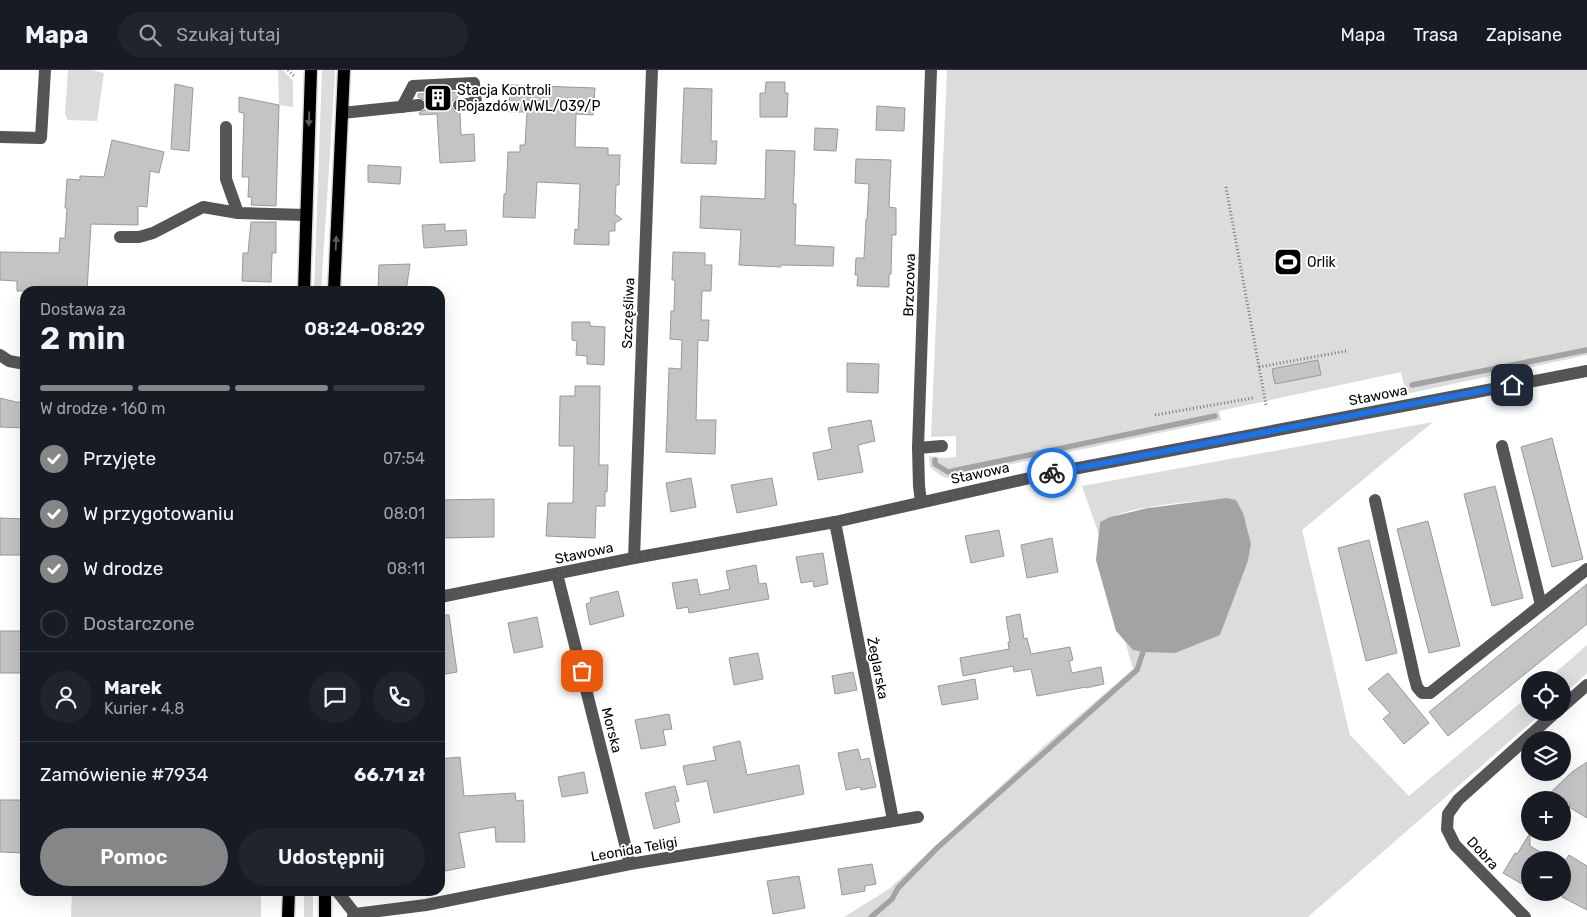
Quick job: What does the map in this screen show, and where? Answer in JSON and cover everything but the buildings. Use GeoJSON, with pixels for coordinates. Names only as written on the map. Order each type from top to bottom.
{"type":"FeatureCollection","features":[{"type":"Feature","properties":{"kind":"main road"},"geometry":{"type":"LineString","coordinates":[[304,286],[311,70]]}},
{"type":"Feature","properties":{"kind":"main road"},"geometry":{"type":"LineString","coordinates":[[334,286],[344,70]]}},
{"type":"Feature","properties":{"kind":"main road"},"geometry":{"type":"LineString","coordinates":[[288,917],[289,896]]}},
{"type":"Feature","properties":{"kind":"main road"},"geometry":{"type":"LineString","coordinates":[[325,896],[325,917]]}},
{"type":"Feature","properties":{"kind":"street"},"geometry":{"type":"LineString","coordinates":[[0,137],[41,138],[45,70]]}},
{"type":"Feature","properties":{"kind":"street","name":"Szczęśliwa"},"geometry":{"type":"LineString","coordinates":[[634,558],[652,70]]}},
{"type":"Feature","properties":{"kind":"street","name":"Brzozowa"},"geometry":{"type":"LineString","coordinates":[[921,502],[918,448],[931,70]]}},
{"type":"Feature","properties":{"kind":"street"},"geometry":{"type":"LineString","coordinates":[[402,107],[413,86],[474,83],[476,103],[459,104]]}},
{"type":"Feature","properties":{"kind":"street"},"geometry":{"type":"LineString","coordinates":[[342,113],[419,105]]}},
{"type":"Feature","properties":{"kind":"street"},"geometry":{"type":"LineString","coordinates":[[226,127],[226,179],[238,213]]}},
{"type":"Feature","properties":{"kind":"street"},"geometry":{"type":"LineString","coordinates":[[120,237],[139,237],[153,233],[202,207],[238,213],[306,215]]}},
{"type":"Feature","properties":{"kind":"street"},"geometry":{"type":"LineString","coordinates":[[0,355],[9,361],[20,363]]}},
{"type":"Feature","properties":{"kind":"street","name":"Stawowa"},"geometry":{"type":"LineString","coordinates":[[445,596],[634,558],[835,522],[1108,462],[1587,371]]}},
{"type":"Feature","properties":{"kind":"street"},"geometry":{"type":"LineString","coordinates":[[918,448],[942,446]]}},
{"type":"Feature","properties":{"kind":"street"},"geometry":{"type":"LineString","coordinates":[[1502,446],[1541,605]]}},
{"type":"Feature","properties":{"kind":"street"},"geometry":{"type":"LineString","coordinates":[[1375,500],[1414,676],[1417,687],[1422,694],[1430,693],[1587,569]]}},
{"type":"Feature","properties":{"kind":"street","name":"Żeglarska"},"geometry":{"type":"LineString","coordinates":[[835,522],[893,820]]}},
{"type":"Feature","properties":{"kind":"street","name":"Morska"},"geometry":{"type":"LineString","coordinates":[[557,574],[630,864]]}},
{"type":"Feature","properties":{"kind":"street"},"geometry":{"type":"LineString","coordinates":[[1571,699],[1587,685]]}},
{"type":"Feature","properties":{"kind":"street","name":"Dobra"},"geometry":{"type":"LineString","coordinates":[[1525,917],[1454,845],[1447,829],[1448,814],[1458,800],[1546,721]]}},
{"type":"Feature","properties":{"kind":"street","name":"Leonida Teligi"},"geometry":{"type":"LineString","coordinates":[[341,896],[354,915],[426,905],[630,864],[918,817]]}},
{"type":"Feature","properties":{"kind":"path"},"geometry":{"type":"LineString","coordinates":[[288,70],[298,80]]}},
{"type":"Feature","properties":{"kind":"path"},"geometry":{"type":"LineString","coordinates":[[1226,188],[1266,406]]}},
{"type":"Feature","properties":{"kind":"path"},"geometry":{"type":"LineString","coordinates":[[1259,367],[1346,351]]}},
{"type":"Feature","properties":{"kind":"path"},"geometry":{"type":"LineString","coordinates":[[1155,415],[1253,398]]}},
{"type":"Feature","properties":{"kind":"shaded area"},"geometry":{"type":"Polygon","coordinates":[[[68,70],[91,70],[104,73],[97,121],[68,120],[65,114],[68,70]]]}},
{"type":"Feature","properties":{"kind":"shaded area"},"geometry":{"type":"Polygon","coordinates":[[[277,70],[283,70],[293,81],[293,107],[279,105],[277,70]]]}},
{"type":"Feature","properties":{"kind":"shaded area"},"geometry":{"type":"Polygon","coordinates":[[[322,70],[335,70],[321,286],[314,286],[322,70]]]}},
{"type":"Feature","properties":{"kind":"shaded area"},"geometry":{"type":"Polygon","coordinates":[[[947,70],[1587,70],[1587,355],[1406,394],[1401,372],[1219,411],[1221,420],[946,478],[930,467],[929,456],[956,457],[956,436],[931,437],[947,70]]]}},
{"type":"Feature","properties":{"kind":"shaded area"},"geometry":{"type":"Polygon","coordinates":[[[1433,422],[1302,530],[1350,735],[1409,796],[1521,703],[1521,721],[1533,721],[1308,917],[844,917],[889,889],[1044,746],[1133,669],[1125,641],[1133,650],[1220,635],[1248,561],[1251,544],[1236,501],[1226,498],[1128,511],[1100,522],[1099,535],[1082,486],[1433,422]]]}},
{"type":"Feature","properties":{"kind":"shaded area"},"geometry":{"type":"Polygon","coordinates":[[[1226,498],[1236,500],[1243,513],[1251,544],[1248,561],[1220,635],[1175,653],[1133,650],[1116,631],[1096,560],[1100,522],[1110,517],[1148,508],[1226,498]]]}},
{"type":"Feature","properties":{"kind":"shaded area"},"geometry":{"type":"Polygon","coordinates":[[[1587,645],[1587,673],[1571,688],[1571,671],[1557,671],[1587,645]]]}},
{"type":"Feature","properties":{"kind":"shaded area"},"geometry":{"type":"Polygon","coordinates":[[[72,896],[261,896],[261,917],[71,917],[72,896]]]}},
{"type":"Feature","properties":{"kind":"shaded area"},"geometry":{"type":"Polygon","coordinates":[[[304,896],[313,896],[313,917],[304,917],[304,896]]]}},
{"type":"Feature","properties":{"kind":"waterway"},"geometry":{"type":"LineString","coordinates":[[1412,385],[1587,350]]}},
{"type":"Feature","properties":{"kind":"waterway"},"geometry":{"type":"LineString","coordinates":[[935,460],[935,464],[948,472],[1215,416]]}},
{"type":"Feature","properties":{"kind":"waterway"},"geometry":{"type":"LineString","coordinates":[[871,917],[892,899],[898,888],[937,848],[1137,670],[1143,652]]}},
{"type":"Feature","properties":{"kind":"way so far"},"geometry":{"type":"LineString","coordinates":[[582,671],[557,574],[634,558],[835,522],[1052,473]]}},
{"type":"Feature","properties":{"kind":"place","name":"Stacja Kontroli Pojazdów WWL/039/P"},"geometry":{"type":"Point","coordinates":[438,98]}},
{"type":"Feature","properties":{"kind":"place","name":"Orlik"},"geometry":{"type":"Point","coordinates":[1288,262]}},
{"type":"Feature","properties":{"kind":"route"},"geometry":{"type":"LineString","coordinates":[[1052,473],[1512,385]]}}]}
